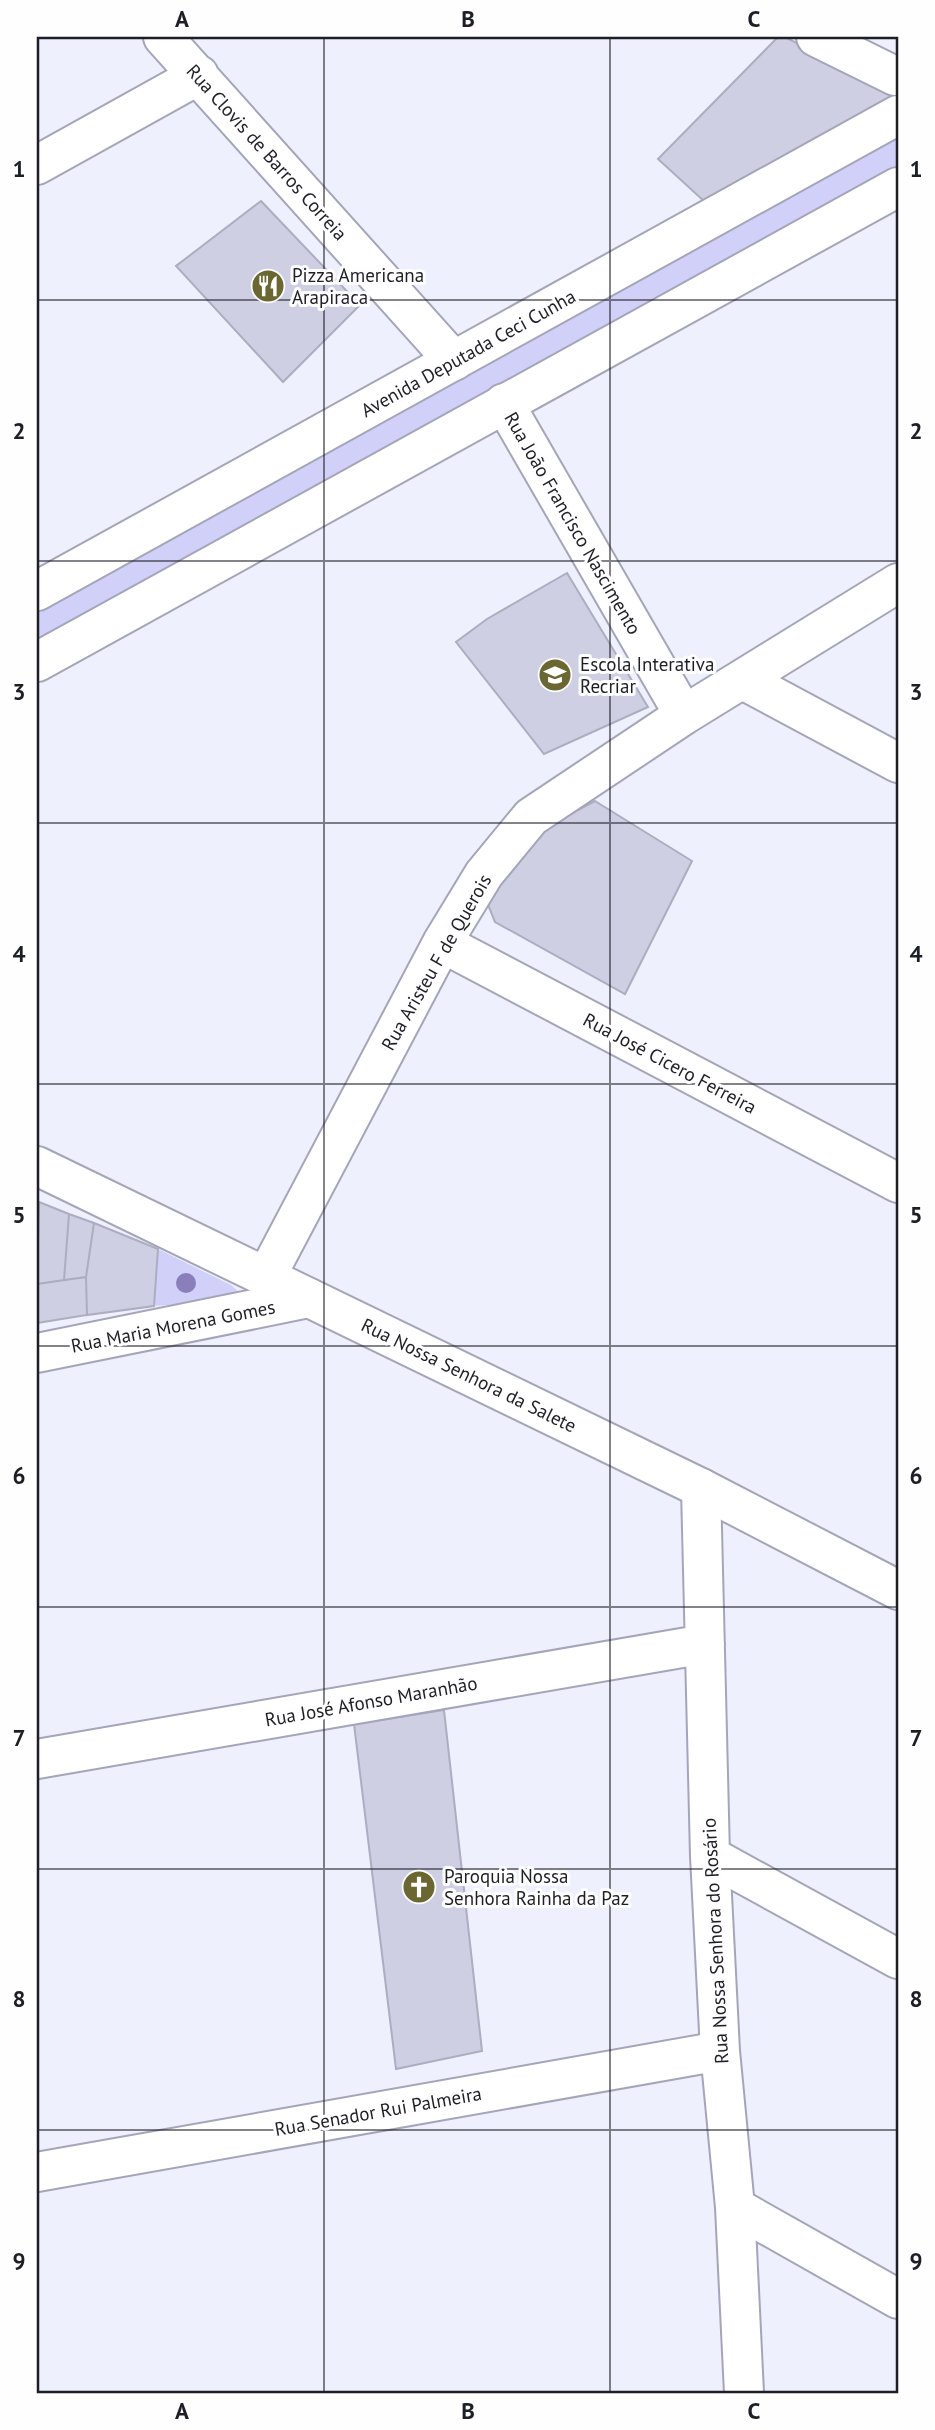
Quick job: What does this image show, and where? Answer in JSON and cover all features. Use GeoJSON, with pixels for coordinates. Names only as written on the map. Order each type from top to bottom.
{"type":"FeatureCollection","features":[{"type":"Feature","properties":{"kind":"street","name":"Rua Clovis de Barros Correia"},"geometry":{"type":"LineString","coordinates":[[163,37],[454,361]]}},
{"type":"Feature","properties":{"kind":"street"},"geometry":{"type":"LineString","coordinates":[[816,37],[896,79]]}},
{"type":"Feature","properties":{"kind":"street"},"geometry":{"type":"LineString","coordinates":[[872,37],[896,79]]}},
{"type":"Feature","properties":{"kind":"street"},"geometry":{"type":"LineString","coordinates":[[37,165],[199,75]]}},
{"type":"Feature","properties":{"kind":"street","name":"Avenida Deputada Ceci Cunha"},"geometry":{"type":"LineString","coordinates":[[37,591],[898,115]]}},
{"type":"Feature","properties":{"kind":"street"},"geometry":{"type":"LineString","coordinates":[[37,662],[898,187]]}},
{"type":"Feature","properties":{"kind":"street","name":"Rua João Francisco Nascimento"},"geometry":{"type":"LineString","coordinates":[[504,403],[684,715]]}},
{"type":"Feature","properties":{"kind":"street","name":"Rua Aristeu F de Querois"},"geometry":{"type":"LineString","coordinates":[[266,1277],[442,943],[484,874],[531,817],[684,715],[898,583]]}},
{"type":"Feature","properties":{"kind":"street"},"geometry":{"type":"LineString","coordinates":[[743,680],[898,763]]}},
{"type":"Feature","properties":{"kind":"street","name":"Rua José Cicero Ferreira"},"geometry":{"type":"LineString","coordinates":[[442,943],[898,1184]]}},
{"type":"Feature","properties":{"kind":"street","name":"Rua Nossa Senhora da Salete"},"geometry":{"type":"LineString","coordinates":[[37,1166],[701,1488],[898,1590]]}},
{"type":"Feature","properties":{"kind":"street","name":"Rua Maria Morena Gomes"},"geometry":{"type":"LineString","coordinates":[[37,1353],[309,1298]]}},
{"type":"Feature","properties":{"kind":"street","name":"Rua Nossa Senhora do Rosário"},"geometry":{"type":"LineString","coordinates":[[701,1488],[710,1856],[720,2051],[735,2207],[744,2393]]}},
{"type":"Feature","properties":{"kind":"street","name":"Rua José Afonso Maranhão"},"geometry":{"type":"LineString","coordinates":[[37,1759],[705,1644]]}},
{"type":"Feature","properties":{"kind":"street"},"geometry":{"type":"LineString","coordinates":[[710,1856],[898,1959]]}},
{"type":"Feature","properties":{"kind":"street","name":"Rua Senador Rui Palmeira"},"geometry":{"type":"LineString","coordinates":[[37,2172],[720,2051]]}},
{"type":"Feature","properties":{"kind":"street"},"geometry":{"type":"LineString","coordinates":[[735,2207],[898,2300]]}},
{"type":"Feature","properties":{"kind":"shaded area"},"geometry":{"type":"Polygon","coordinates":[[[898,115],[898,187],[37,662],[37,591],[898,115]]]}},
{"type":"Feature","properties":{"kind":"shaded area"},"geometry":{"type":"Polygon","coordinates":[[[158,1249],[231,1285],[240,1293],[227,1301],[154,1306],[158,1249]]]}},
{"type":"Feature","properties":{"kind":"building"},"geometry":{"type":"Polygon","coordinates":[[[778,37],[785,37],[885,88],[898,101],[705,202],[658,159],[778,37]]]}},
{"type":"Feature","properties":{"kind":"building","name":"Pizza Americana Arapiraca"},"geometry":{"type":"Polygon","coordinates":[[[261,201],[360,305],[283,382],[176,266],[261,201]]]}},
{"type":"Feature","properties":{"kind":"building","name":"Escola Interativa Recriar"},"geometry":{"type":"Polygon","coordinates":[[[567,573],[648,707],[544,754],[456,642],[487,619],[567,573]]]}},
{"type":"Feature","properties":{"kind":"building"},"geometry":{"type":"Polygon","coordinates":[[[595,801],[692,861],[625,994],[495,922],[484,895],[538,831],[595,801]]]}},
{"type":"Feature","properties":{"kind":"building"},"geometry":{"type":"Polygon","coordinates":[[[39,1202],[69,1214],[64,1280],[37,1284],[39,1202]]]}},
{"type":"Feature","properties":{"kind":"building"},"geometry":{"type":"Polygon","coordinates":[[[69,1214],[94,1223],[86,1277],[64,1280],[69,1214]]]}},
{"type":"Feature","properties":{"kind":"building"},"geometry":{"type":"Polygon","coordinates":[[[94,1223],[158,1249],[154,1306],[87,1315],[86,1277],[94,1223]]]}},
{"type":"Feature","properties":{"kind":"building"},"geometry":{"type":"Polygon","coordinates":[[[86,1277],[87,1315],[37,1323],[37,1284],[86,1277]]]}},
{"type":"Feature","properties":{"kind":"building","name":"Paroquia Nossa Senhora Rainha da Paz"},"geometry":{"type":"Polygon","coordinates":[[[444,1710],[482,2051],[396,2069],[354,1724],[444,1710]]]}},
{"type":"Feature","properties":{"kind":"place","name":"Pizza Americana Arapiraca"},"geometry":{"type":"Point","coordinates":[268,286]}},
{"type":"Feature","properties":{"kind":"place","name":"Escola Interativa Recriar"},"geometry":{"type":"Point","coordinates":[555,675]}},
{"type":"Feature","properties":{"kind":"place","name":"Paroquia Nossa Senhora Rainha da Paz"},"geometry":{"type":"Point","coordinates":[419,1887]}}]}
